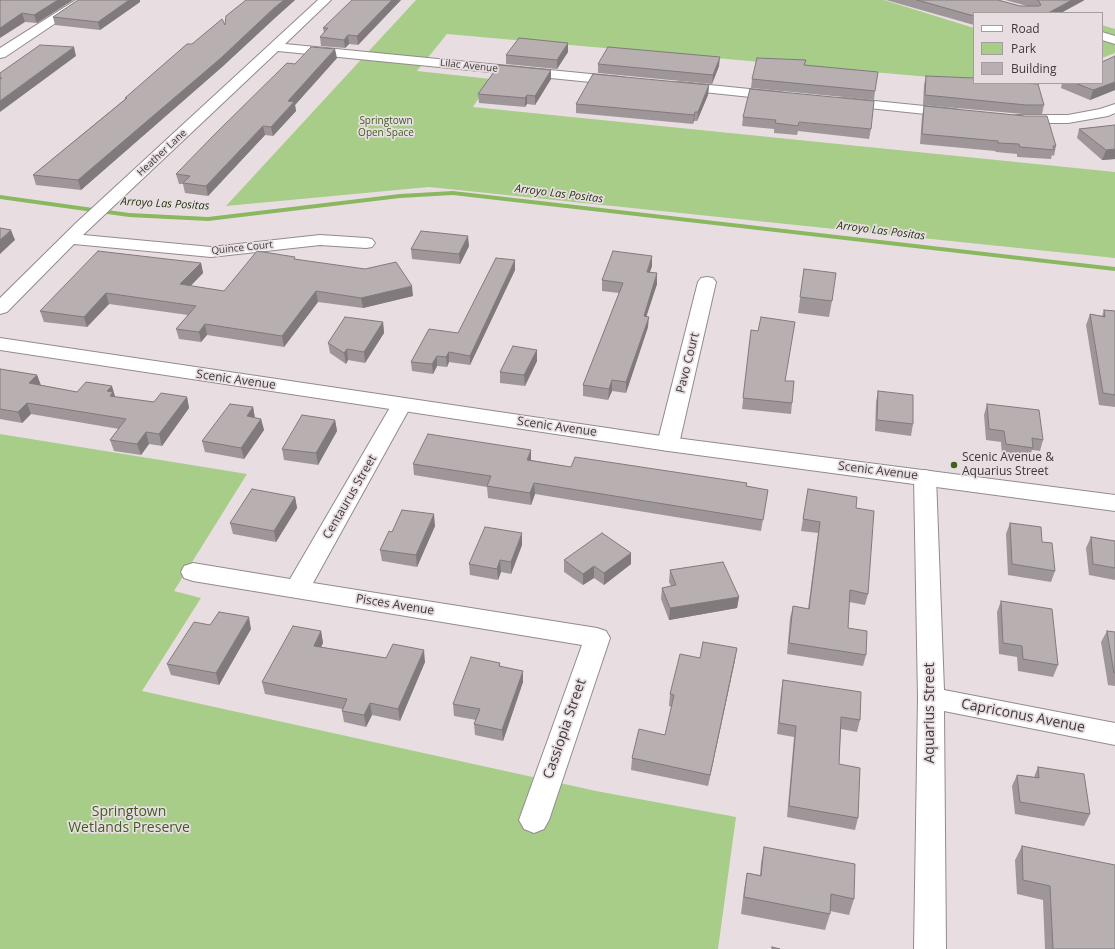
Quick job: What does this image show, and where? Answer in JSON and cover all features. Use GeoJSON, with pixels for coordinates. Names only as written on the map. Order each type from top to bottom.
{"type":"FeatureCollection","features":[{"type":"Feature","properties":{"kind":"street"},"geometry":{"type":"LineString","coordinates":[[0,54],[84,0]]}},
{"type":"Feature","properties":{"kind":"street","name":"Heather Lane"},"geometry":{"type":"LineString","coordinates":[[0,308],[91,218],[108,204],[325,0]]}},
{"type":"Feature","properties":{"kind":"street"},"geometry":{"type":"LineString","coordinates":[[1103,36],[1115,40]]}},
{"type":"Feature","properties":{"kind":"street","name":"Lilac Avenue"},"geometry":{"type":"LineString","coordinates":[[276,47],[637,82]]}},
{"type":"Feature","properties":{"kind":"street"},"geometry":{"type":"LineString","coordinates":[[669,85],[795,98]]}},
{"type":"Feature","properties":{"kind":"street"},"geometry":{"type":"LineString","coordinates":[[834,101],[968,114]]}},
{"type":"Feature","properties":{"kind":"street"},"geometry":{"type":"LineString","coordinates":[[1007,118],[1023,120],[1068,119],[1104,113],[1115,108]]}},
{"type":"Feature","properties":{"kind":"street","name":"Quince Court"},"geometry":{"type":"LineString","coordinates":[[70,239],[211,252],[320,240],[366,243]]}},
{"type":"Feature","properties":{"kind":"street","name":"Pavo Court"},"geometry":{"type":"LineString","coordinates":[[668,444],[707,282]]}},
{"type":"Feature","properties":{"kind":"street","name":"Scenic Avenue"},"geometry":{"type":"LineString","coordinates":[[0,344],[668,444],[1115,503]]}},
{"type":"Feature","properties":{"kind":"street","name":"Centaurus Street"},"geometry":{"type":"LineString","coordinates":[[297,589],[402,404]]}},
{"type":"Feature","properties":{"kind":"street","name":"Aquarius Street"},"geometry":{"type":"LineString","coordinates":[[925,477],[931,698],[930,949]]}},
{"type":"Feature","properties":{"kind":"street","name":"Pisces Avenue"},"geometry":{"type":"LineString","coordinates":[[193,572],[597,638]]}},
{"type":"Feature","properties":{"kind":"street","name":"Cassiopia Street"},"geometry":{"type":"LineString","coordinates":[[534,820],[597,638]]}},
{"type":"Feature","properties":{"kind":"street","name":"Capriconus Avenue"},"geometry":{"type":"LineString","coordinates":[[931,698],[1115,734]]}},
{"type":"Feature","properties":{"kind":"green space","name":"Springtown Open Space"},"geometry":{"type":"Polygon","coordinates":[[[416,0],[884,0],[973,28],[973,81],[447,34],[417,71],[491,79],[473,107],[1115,172],[1115,258],[429,187],[226,206],[416,0]]]}},
{"type":"Feature","properties":{"kind":"green space"},"geometry":{"type":"Polygon","coordinates":[[[1103,25],[1115,29],[1115,53],[1103,58],[1103,25]]]}},
{"type":"Feature","properties":{"kind":"green space","name":"Springtown Wetlands Preserve"},"geometry":{"type":"Polygon","coordinates":[[[0,434],[247,474],[174,591],[201,598],[142,691],[596,791],[736,817],[718,949],[0,949],[0,434]]]}},
{"type":"Feature","properties":{"kind":"building"},"geometry":{"type":"Polygon","coordinates":[[[0,0],[58,0],[34,15],[22,13],[0,28],[0,0]]]}},
{"type":"Feature","properties":{"kind":"building"},"geometry":{"type":"Polygon","coordinates":[[[78,0],[129,0],[98,22],[53,17],[78,0]]]}},
{"type":"Feature","properties":{"kind":"building"},"geometry":{"type":"Polygon","coordinates":[[[246,0],[284,0],[221,58],[78,180],[33,175],[127,98],[125,98],[187,44],[192,44],[222,19],[225,25],[226,16],[246,0]]]}},
{"type":"Feature","properties":{"kind":"building"},"geometry":{"type":"Polygon","coordinates":[[[352,0],[392,0],[357,36],[348,35],[344,40],[320,37],[328,28],[323,28],[352,0]]]}},
{"type":"Feature","properties":{"kind":"building"},"geometry":{"type":"Polygon","coordinates":[[[917,0],[998,0],[1020,6],[1039,6],[1041,5],[1038,0],[1072,0],[1050,12],[973,12],[973,16],[917,0]]]}},
{"type":"Feature","properties":{"kind":"building"},"geometry":{"type":"Polygon","coordinates":[[[519,38],[568,43],[557,60],[506,55],[519,38]]]}},
{"type":"Feature","properties":{"kind":"building"},"geometry":{"type":"Polygon","coordinates":[[[40,45],[74,47],[0,101],[0,79],[2,78],[0,78],[0,73],[40,45]]]}},
{"type":"Feature","properties":{"kind":"building"},"geometry":{"type":"Polygon","coordinates":[[[311,47],[335,49],[288,101],[294,102],[271,127],[263,126],[206,186],[183,183],[190,176],[176,174],[287,63],[295,64],[311,47]]]}},
{"type":"Feature","properties":{"kind":"building"},"geometry":{"type":"Polygon","coordinates":[[[608,47],[720,57],[713,75],[598,64],[608,47]]]}},
{"type":"Feature","properties":{"kind":"building"},"geometry":{"type":"Polygon","coordinates":[[[1115,56],[1115,82],[1093,90],[1078,84],[1103,84],[1103,62],[1115,56]]]}},
{"type":"Feature","properties":{"kind":"building"},"geometry":{"type":"Polygon","coordinates":[[[757,58],[806,60],[804,65],[878,72],[875,91],[752,79],[757,58]]]}},
{"type":"Feature","properties":{"kind":"building"},"geometry":{"type":"Polygon","coordinates":[[[499,65],[551,70],[535,96],[527,95],[525,98],[478,94],[499,65]]]}},
{"type":"Feature","properties":{"kind":"building"},"geometry":{"type":"Polygon","coordinates":[[[593,74],[709,85],[698,112],[695,112],[694,115],[576,104],[593,74]]]}},
{"type":"Feature","properties":{"kind":"building"},"geometry":{"type":"Polygon","coordinates":[[[926,76],[973,78],[973,84],[1038,84],[1044,105],[1026,105],[925,95],[926,76]]]}},
{"type":"Feature","properties":{"kind":"building"},"geometry":{"type":"Polygon","coordinates":[[[750,89],[874,101],[871,129],[799,122],[798,126],[775,123],[776,120],[743,117],[750,89]]]}},
{"type":"Feature","properties":{"kind":"building"},"geometry":{"type":"Polygon","coordinates":[[[924,106],[1025,116],[1047,116],[1056,146],[1053,146],[1054,150],[1020,147],[1019,144],[998,143],[998,141],[922,134],[924,106]]]}},
{"type":"Feature","properties":{"kind":"building"},"geometry":{"type":"Polygon","coordinates":[[[1115,125],[1115,149],[1106,150],[1079,129],[1115,125]]]}},
{"type":"Feature","properties":{"kind":"building"},"geometry":{"type":"Polygon","coordinates":[[[0,228],[11,230],[0,240],[0,228]]]}},
{"type":"Feature","properties":{"kind":"building"},"geometry":{"type":"Polygon","coordinates":[[[421,231],[468,236],[459,254],[411,249],[421,231]]]}},
{"type":"Feature","properties":{"kind":"building"},"geometry":{"type":"Polygon","coordinates":[[[98,251],[201,263],[180,284],[224,291],[257,251],[295,257],[294,259],[365,269],[396,262],[412,286],[361,298],[316,291],[282,336],[205,324],[199,332],[176,329],[196,306],[106,293],[84,317],[40,311],[98,251]]]}},
{"type":"Feature","properties":{"kind":"building"},"geometry":{"type":"Polygon","coordinates":[[[613,251],[652,256],[647,272],[657,273],[644,316],[649,317],[626,382],[612,380],[609,389],[583,385],[623,283],[602,280],[613,251]]]}},
{"type":"Feature","properties":{"kind":"building"},"geometry":{"type":"Polygon","coordinates":[[[496,258],[515,260],[470,356],[449,352],[446,357],[437,356],[432,364],[411,362],[429,329],[458,333],[496,258]]]}},
{"type":"Feature","properties":{"kind":"building"},"geometry":{"type":"Polygon","coordinates":[[[804,269],[836,273],[832,301],[800,297],[804,269]]]}},
{"type":"Feature","properties":{"kind":"building"},"geometry":{"type":"Polygon","coordinates":[[[1104,310],[1115,311],[1115,395],[1103,393],[1090,314],[1105,317],[1104,310]]]}},
{"type":"Feature","properties":{"kind":"building"},"geometry":{"type":"Polygon","coordinates":[[[345,317],[383,322],[364,352],[347,349],[344,353],[328,343],[345,317]]]}},
{"type":"Feature","properties":{"kind":"building"},"geometry":{"type":"Polygon","coordinates":[[[761,317],[795,322],[785,381],[794,381],[792,403],[743,398],[751,330],[758,331],[761,317]]]}},
{"type":"Feature","properties":{"kind":"building"},"geometry":{"type":"Polygon","coordinates":[[[513,346],[537,350],[524,375],[500,372],[513,346]]]}},
{"type":"Feature","properties":{"kind":"building"},"geometry":{"type":"Polygon","coordinates":[[[0,369],[37,375],[29,383],[77,392],[86,382],[112,386],[107,391],[113,392],[110,396],[154,402],[161,393],[187,397],[159,434],[146,432],[137,444],[110,440],[126,419],[27,403],[18,412],[0,409],[0,369]]]}},
{"type":"Feature","properties":{"kind":"building"},"geometry":{"type":"Polygon","coordinates":[[[878,391],[913,395],[913,424],[877,420],[878,391]]]}},
{"type":"Feature","properties":{"kind":"building"},"geometry":{"type":"Polygon","coordinates":[[[230,404],[253,407],[247,416],[261,419],[241,448],[202,441],[230,404]]]}},
{"type":"Feature","properties":{"kind":"building"},"geometry":{"type":"Polygon","coordinates":[[[987,404],[1039,410],[1043,440],[1032,438],[1033,448],[1006,444],[1004,431],[989,429],[987,404]]]}},
{"type":"Feature","properties":{"kind":"building"},"geometry":{"type":"Polygon","coordinates":[[[302,415],[335,420],[316,453],[282,449],[302,415]]]}},
{"type":"Feature","properties":{"kind":"building"},"geometry":{"type":"Polygon","coordinates":[[[428,434],[531,450],[527,460],[571,467],[575,457],[747,483],[746,486],[768,490],[763,520],[534,483],[530,493],[487,486],[491,476],[413,464],[428,434]]]}},
{"type":"Feature","properties":{"kind":"building"},"geometry":{"type":"Polygon","coordinates":[[[252,489],[295,497],[274,531],[230,523],[252,489]]]}},
{"type":"Feature","properties":{"kind":"building"},"geometry":{"type":"Polygon","coordinates":[[[808,489],[857,497],[856,508],[874,511],[868,594],[850,590],[848,628],[867,631],[866,655],[789,643],[793,606],[809,609],[820,522],[803,519],[808,489]]]}},
{"type":"Feature","properties":{"kind":"building"},"geometry":{"type":"Polygon","coordinates":[[[402,510],[434,514],[416,555],[380,550],[389,531],[392,532],[402,510]]]}},
{"type":"Feature","properties":{"kind":"building"},"geometry":{"type":"Polygon","coordinates":[[[1010,523],[1041,527],[1042,542],[1052,543],[1055,571],[1012,564],[1010,523]]]}},
{"type":"Feature","properties":{"kind":"building"},"geometry":{"type":"Polygon","coordinates":[[[485,527],[522,533],[511,562],[500,560],[497,569],[469,564],[485,527]]]}},
{"type":"Feature","properties":{"kind":"building"},"geometry":{"type":"Polygon","coordinates":[[[602,533],[631,553],[604,573],[594,566],[583,574],[564,560],[602,533]]]}},
{"type":"Feature","properties":{"kind":"building"},"geometry":{"type":"Polygon","coordinates":[[[1091,537],[1115,541],[1115,568],[1093,564],[1091,537]]]}},
{"type":"Feature","properties":{"kind":"building"},"geometry":{"type":"Polygon","coordinates":[[[723,562],[739,597],[670,608],[662,588],[676,585],[670,570],[723,562]]]}},
{"type":"Feature","properties":{"kind":"building"},"geometry":{"type":"Polygon","coordinates":[[[1001,601],[1052,609],[1058,665],[1023,659],[1022,646],[1003,643],[1001,601]]]}},
{"type":"Feature","properties":{"kind":"building"},"geometry":{"type":"Polygon","coordinates":[[[219,612],[249,617],[216,673],[167,664],[194,622],[210,625],[219,612]]]}},
{"type":"Feature","properties":{"kind":"building"},"geometry":{"type":"Polygon","coordinates":[[[293,626],[321,631],[314,646],[386,658],[393,644],[424,650],[398,709],[370,703],[364,715],[342,711],[347,699],[262,682],[293,626]]]}},
{"type":"Feature","properties":{"kind":"building"},"geometry":{"type":"Polygon","coordinates":[[[1107,631],[1115,632],[1115,673],[1114,673],[1107,631]]]}},
{"type":"Feature","properties":{"kind":"building"},"geometry":{"type":"Polygon","coordinates":[[[703,642],[737,648],[710,775],[632,758],[639,729],[665,735],[674,695],[670,694],[680,654],[700,658],[703,642]]]}},
{"type":"Feature","properties":{"kind":"building"},"geometry":{"type":"Polygon","coordinates":[[[471,657],[500,663],[499,666],[523,671],[502,730],[474,724],[480,709],[453,704],[471,657]]]}},
{"type":"Feature","properties":{"kind":"building"},"geometry":{"type":"Polygon","coordinates":[[[783,680],[861,692],[860,720],[841,717],[839,764],[860,768],[858,818],[789,806],[796,726],[779,723],[783,680]]]}},
{"type":"Feature","properties":{"kind":"building"},"geometry":{"type":"Polygon","coordinates":[[[1038,767],[1084,774],[1090,814],[1020,802],[1017,775],[1039,778],[1038,767]]]}},
{"type":"Feature","properties":{"kind":"building"},"geometry":{"type":"Polygon","coordinates":[[[1022,846],[1115,865],[1115,949],[1053,949],[1050,886],[1023,880],[1022,846]]]}},
{"type":"Feature","properties":{"kind":"building"},"geometry":{"type":"Polygon","coordinates":[[[764,847],[855,864],[854,899],[831,894],[830,914],[744,897],[747,873],[761,876],[764,847]]]}},
{"type":"Feature","properties":{"kind":"waterway","name":"Arroyo Las Positas"},"geometry":{"type":"LineString","coordinates":[[0,197],[129,215],[208,219],[400,196],[453,193],[1115,269]]}},
{"type":"Feature","properties":{"kind":"place","name":"Scenic Avenue & Aquarius Street"},"geometry":{"type":"Point","coordinates":[954,465]}}]}
